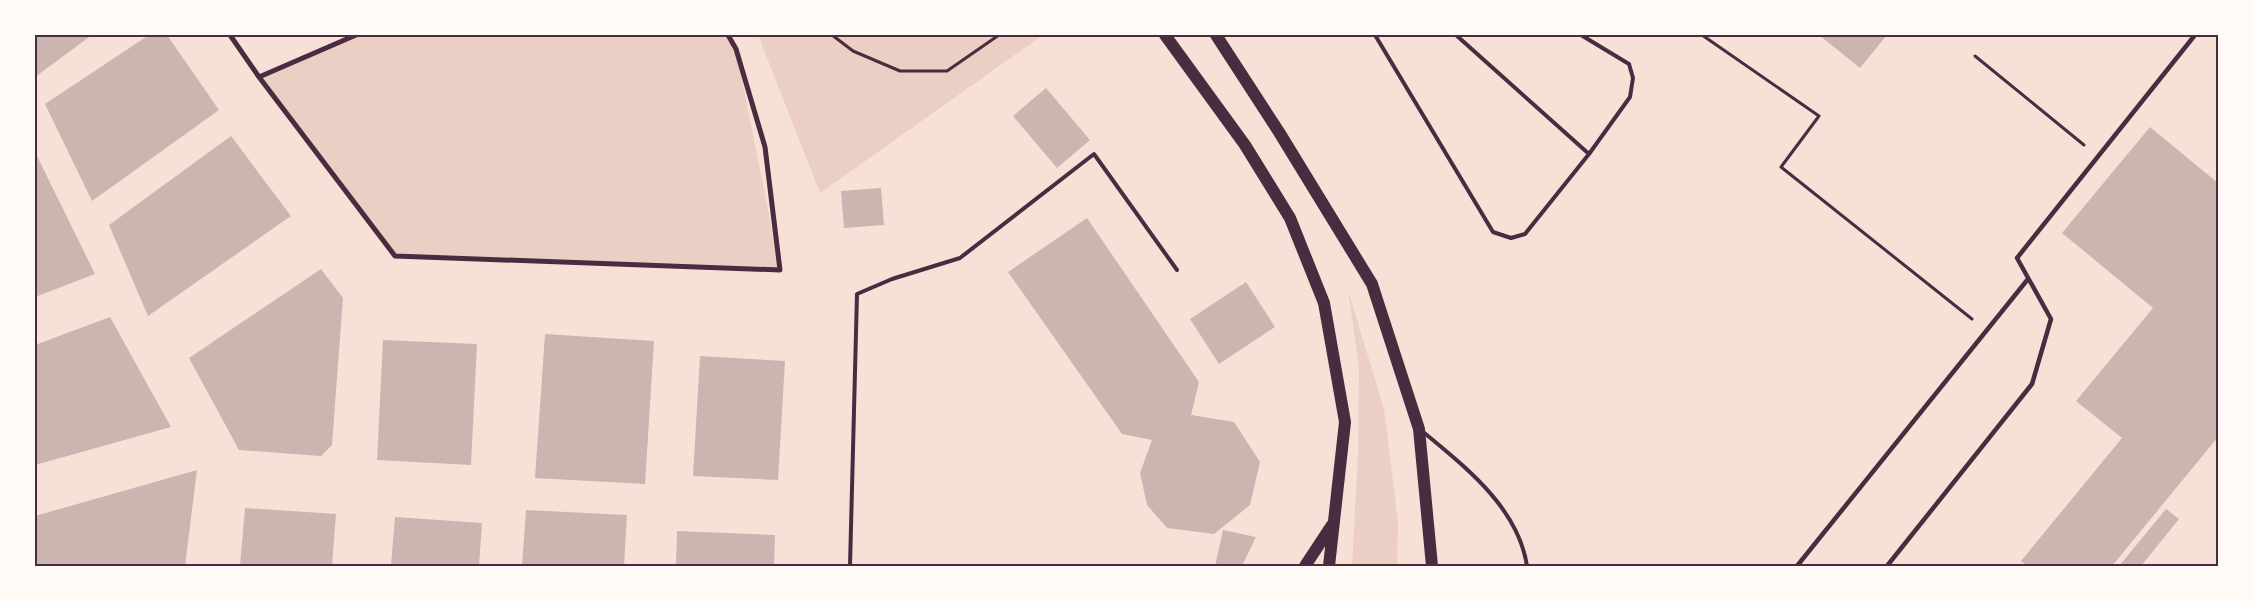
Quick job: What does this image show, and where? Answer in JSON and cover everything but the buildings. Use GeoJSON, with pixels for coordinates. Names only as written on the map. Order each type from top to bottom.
{"type":"FeatureCollection","features":[{"type":"Feature","properties":{"kind":"main road"},"geometry":{"type":"LineString","coordinates":[[1165,35],[1245,145],[1290,218],[1324,303],[1344,422],[1329,566]]}},
{"type":"Feature","properties":{"kind":"main road"},"geometry":{"type":"LineString","coordinates":[[1216,35],[1279,132],[1372,284],[1419,429],[1432,566]]}},
{"type":"Feature","properties":{"kind":"main road"},"geometry":{"type":"LineString","coordinates":[[1305,566],[1333,523]]}},
{"type":"Feature","properties":{"kind":"street"},"geometry":{"type":"LineString","coordinates":[[230,35],[259,78],[395,256],[780,270],[765,147],[736,49],[728,35]]}},
{"type":"Feature","properties":{"kind":"street"},"geometry":{"type":"LineString","coordinates":[[259,78],[356,35]]}},
{"type":"Feature","properties":{"kind":"street"},"geometry":{"type":"LineString","coordinates":[[1886,566],[2032,384],[2052,320],[2016,258],[2195,35]]}},
{"type":"Feature","properties":{"kind":"street"},"geometry":{"type":"LineString","coordinates":[[1797,566],[1988,332],[2028,279]]}},
{"type":"Feature","properties":{"kind":"lane"},"geometry":{"type":"LineString","coordinates":[[1375,35],[1493,232],[1511,238],[1525,234],[1589,154],[1630,98],[1633,78],[1629,64],[1581,35]]}},
{"type":"Feature","properties":{"kind":"lane"},"geometry":{"type":"LineString","coordinates":[[1378,40],[1381,35]]}},
{"type":"Feature","properties":{"kind":"lane"},"geometry":{"type":"LineString","coordinates":[[1456,35],[1589,154]]}},
{"type":"Feature","properties":{"kind":"lane"},"geometry":{"type":"LineString","coordinates":[[850,566],[857,294],[892,279],[960,258],[1094,154],[1177,270]]}},
{"type":"Feature","properties":{"kind":"lane"},"geometry":{"type":"LineString","coordinates":[[1419,429],[1468,469],[1507,514],[1525,555],[1527,566]]}},
{"type":"Feature","properties":{"kind":"path"},"geometry":{"type":"LineString","coordinates":[[832,35],[853,51],[900,71],[947,70],[999,35]]}},
{"type":"Feature","properties":{"kind":"path"},"geometry":{"type":"LineString","coordinates":[[1702,35],[1819,116],[1781,167],[1988,332]]}},
{"type":"Feature","properties":{"kind":"path"},"geometry":{"type":"LineString","coordinates":[[1975,56],[2098,156]]}},
{"type":"Feature","properties":{"kind":"shaded area"},"geometry":{"type":"Polygon","coordinates":[[[356,35],[728,35],[736,49],[780,270],[395,256],[259,77],[356,35]]]}},
{"type":"Feature","properties":{"kind":"shaded area"},"geometry":{"type":"Polygon","coordinates":[[[758,35],[1043,35],[820,193],[758,35]]]}},
{"type":"Feature","properties":{"kind":"shaded area"},"geometry":{"type":"Polygon","coordinates":[[[1348,290],[1384,409],[1398,522],[1397,566],[1352,566],[1358,453],[1359,367],[1348,290]]]}}]}
